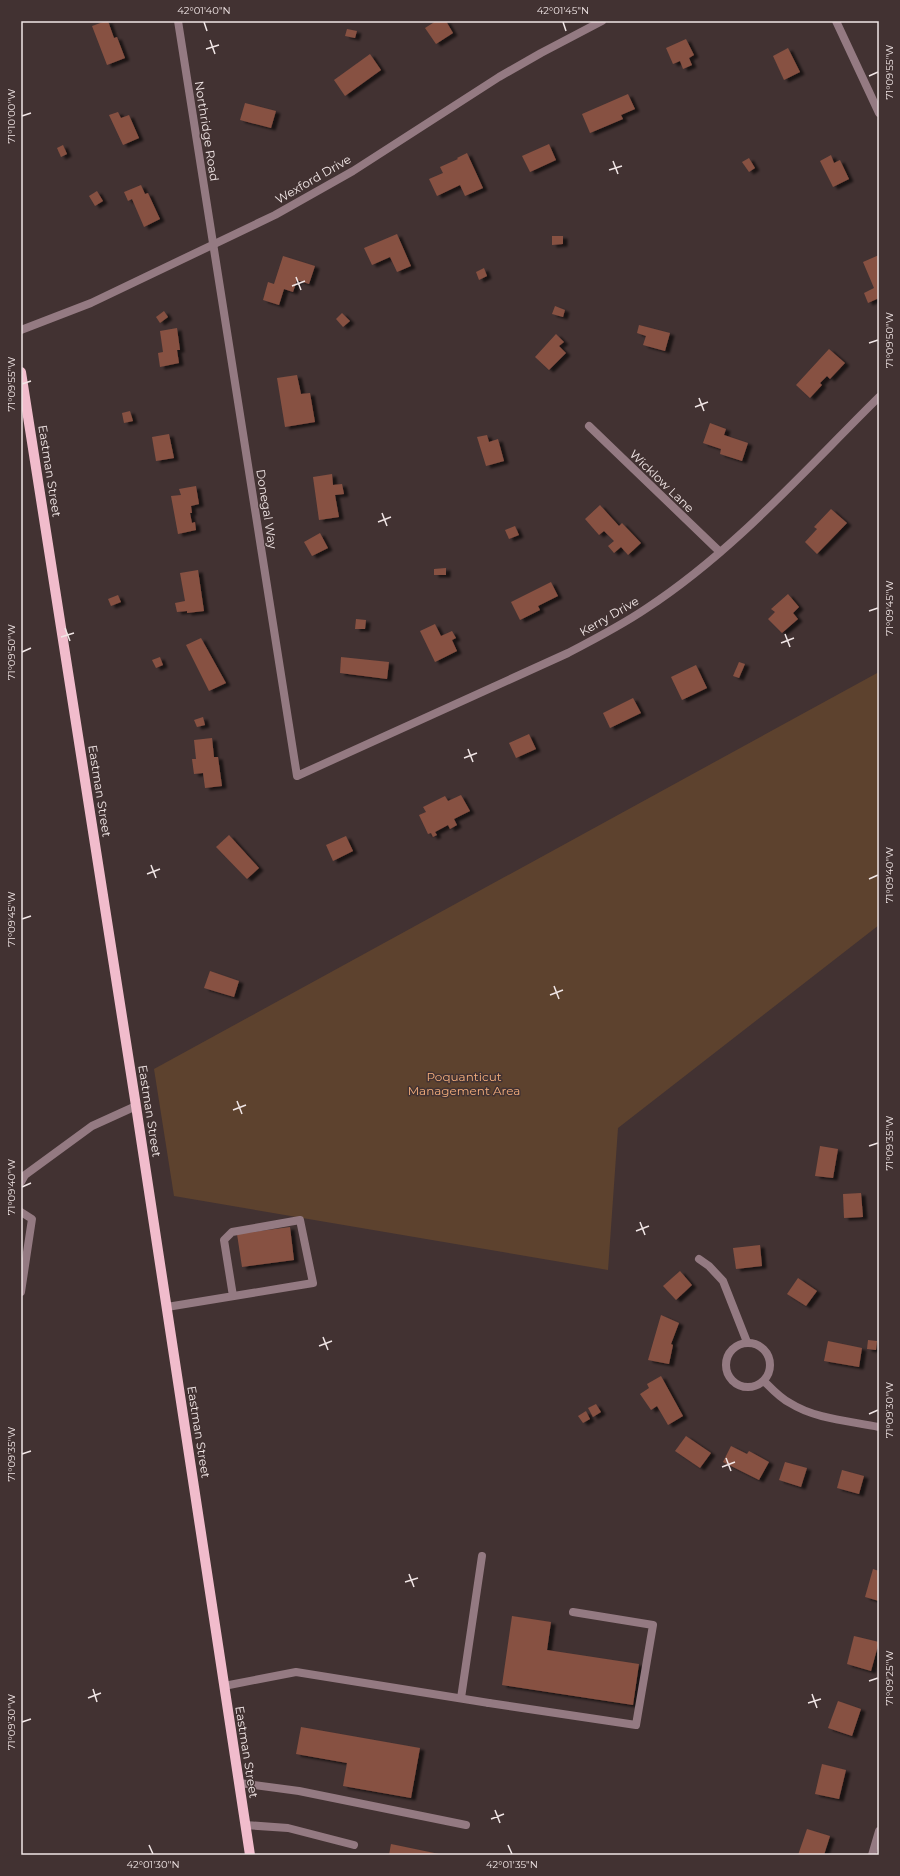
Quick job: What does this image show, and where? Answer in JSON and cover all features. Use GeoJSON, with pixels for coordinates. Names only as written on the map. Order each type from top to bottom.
{"type":"FeatureCollection","features":[{"type":"Feature","properties":{"kind":"main road","name":"Eastman Street"},"geometry":{"type":"LineString","coordinates":[[21,372],[136,1106],[250,1855]]}},
{"type":"Feature","properties":{"kind":"street","name":"Northridge Road"},"geometry":{"type":"LineString","coordinates":[[178,21],[212,245]]}},
{"type":"Feature","properties":{"kind":"street","name":"Wexford Drive"},"geometry":{"type":"LineString","coordinates":[[21,330],[91,303],[275,215],[353,171],[499,77],[602,21]]}},
{"type":"Feature","properties":{"kind":"street"},"geometry":{"type":"LineString","coordinates":[[836,21],[879,113]]}},
{"type":"Feature","properties":{"kind":"street","name":"Donegal Way"},"geometry":{"type":"LineString","coordinates":[[212,245],[297,776]]}},
{"type":"Feature","properties":{"kind":"street","name":"Kerry Drive"},"geometry":{"type":"LineString","coordinates":[[297,776],[568,653],[606,634],[648,608],[720,552],[760,515],[879,397]]}},
{"type":"Feature","properties":{"kind":"street","name":"Wicklow Lane"},"geometry":{"type":"LineString","coordinates":[[589,426],[720,552]]}},
{"type":"Feature","properties":{"kind":"street"},"geometry":{"type":"LineString","coordinates":[[21,1182],[25,1175],[92,1126],[136,1106]]}},
{"type":"Feature","properties":{"kind":"street"},"geometry":{"type":"LineString","coordinates":[[21,1212],[32,1219],[21,1292]]}},
{"type":"Feature","properties":{"kind":"street"},"geometry":{"type":"LineString","coordinates":[[167,1307],[313,1283],[300,1220],[232,1232],[224,1240],[233,1296]]}},
{"type":"Feature","properties":{"kind":"street"},"geometry":{"type":"LineString","coordinates":[[699,1259],[709,1266],[723,1281],[747,1342]]}},
{"type":"Feature","properties":{"kind":"street"},"geometry":{"type":"LineString","coordinates":[[747,1342],[762,1347],[770,1359],[769,1375],[764,1381],[758,1385],[743,1387],[737,1384],[727,1374],[726,1360],[729,1353],[740,1344],[747,1342]]}},
{"type":"Feature","properties":{"kind":"street"},"geometry":{"type":"LineString","coordinates":[[764,1381],[788,1402],[805,1410],[818,1415],[879,1427]]}},
{"type":"Feature","properties":{"kind":"street"},"geometry":{"type":"LineString","coordinates":[[461,1698],[482,1556]]}},
{"type":"Feature","properties":{"kind":"street"},"geometry":{"type":"LineString","coordinates":[[224,1686],[296,1672],[636,1726],[653,1625],[573,1612]]}},
{"type":"Feature","properties":{"kind":"street"},"geometry":{"type":"LineString","coordinates":[[239,1783],[306,1792],[466,1825]]}},
{"type":"Feature","properties":{"kind":"street"},"geometry":{"type":"LineString","coordinates":[[245,1825],[288,1828],[354,1845]]}},
{"type":"Feature","properties":{"kind":"street"},"geometry":{"type":"LineString","coordinates":[[872,1855],[879,1831]]}},
{"type":"Feature","properties":{"kind":"green space","name":"Poquanticut Management Area"},"geometry":{"type":"Polygon","coordinates":[[[879,672],[879,925],[618,1128],[608,1270],[174,1196],[154,1069],[879,672]]]}},
{"type":"Feature","properties":{"kind":"building"},"geometry":{"type":"Polygon","coordinates":[[[108,21],[114,38],[117,37],[125,58],[107,65],[92,26],[108,21]]]}},
{"type":"Feature","properties":{"kind":"building"},"geometry":{"type":"Polygon","coordinates":[[[436,21],[446,21],[453,33],[436,44],[425,28],[436,21]]]}},
{"type":"Feature","properties":{"kind":"building"},"geometry":{"type":"Polygon","coordinates":[[[347,29],[357,31],[355,38],[345,36],[347,29]]]}},
{"type":"Feature","properties":{"kind":"building"},"geometry":{"type":"Polygon","coordinates":[[[686,39],[694,55],[689,58],[692,65],[683,69],[680,61],[673,64],[666,48],[686,39]]]}},
{"type":"Feature","properties":{"kind":"building"},"geometry":{"type":"Polygon","coordinates":[[[788,48],[800,72],[784,80],[773,56],[788,48]]]}},
{"type":"Feature","properties":{"kind":"building"},"geometry":{"type":"Polygon","coordinates":[[[370,54],[381,70],[345,96],[334,80],[370,54]]]}},
{"type":"Feature","properties":{"kind":"building"},"geometry":{"type":"Polygon","coordinates":[[[628,94],[635,109],[621,115],[623,119],[590,133],[582,114],[628,94]]]}},
{"type":"Feature","properties":{"kind":"building"},"geometry":{"type":"Polygon","coordinates":[[[245,103],[276,111],[271,128],[240,120],[245,103]]]}},
{"type":"Feature","properties":{"kind":"building"},"geometry":{"type":"Polygon","coordinates":[[[118,112],[121,118],[129,115],[139,138],[123,145],[109,115],[118,112]]]}},
{"type":"Feature","properties":{"kind":"building"},"geometry":{"type":"Polygon","coordinates":[[[549,144],[556,160],[530,172],[522,156],[549,144]]]}},
{"type":"Feature","properties":{"kind":"building"},"geometry":{"type":"Polygon","coordinates":[[[63,145],[67,154],[61,157],[57,148],[63,145]]]}},
{"type":"Feature","properties":{"kind":"building"},"geometry":{"type":"Polygon","coordinates":[[[467,153],[483,188],[465,196],[460,185],[437,196],[429,179],[443,173],[440,167],[467,153]]]}},
{"type":"Feature","properties":{"kind":"building"},"geometry":{"type":"Polygon","coordinates":[[[831,155],[834,163],[840,160],[849,179],[833,187],[820,161],[831,155]]]}},
{"type":"Feature","properties":{"kind":"building"},"geometry":{"type":"Polygon","coordinates":[[[749,158],[755,168],[749,172],[742,162],[749,158]]]}},
{"type":"Feature","properties":{"kind":"building"},"geometry":{"type":"Polygon","coordinates":[[[141,185],[145,194],[148,193],[160,219],[144,227],[132,199],[128,201],[124,192],[141,185]]]}},
{"type":"Feature","properties":{"kind":"building"},"geometry":{"type":"Polygon","coordinates":[[[97,191],[103,201],[95,206],[89,196],[97,191]]]}},
{"type":"Feature","properties":{"kind":"building"},"geometry":{"type":"Polygon","coordinates":[[[397,234],[411,266],[397,272],[390,257],[372,265],[364,248],[397,234]]]}},
{"type":"Feature","properties":{"kind":"building"},"geometry":{"type":"Polygon","coordinates":[[[552,236],[563,236],[563,244],[552,245],[552,236]]]}},
{"type":"Feature","properties":{"kind":"building"},"geometry":{"type":"Polygon","coordinates":[[[879,255],[879,298],[868,303],[864,293],[874,288],[863,262],[879,255]]]}},
{"type":"Feature","properties":{"kind":"building"},"geometry":{"type":"Polygon","coordinates":[[[283,256],[315,266],[309,284],[297,280],[293,292],[284,289],[279,305],[263,300],[268,282],[274,284],[283,256]]]}},
{"type":"Feature","properties":{"kind":"building"},"geometry":{"type":"Polygon","coordinates":[[[484,268],[487,276],[479,280],[476,272],[484,268]]]}},
{"type":"Feature","properties":{"kind":"building"},"geometry":{"type":"Polygon","coordinates":[[[555,306],[565,310],[563,317],[552,314],[555,306]]]}},
{"type":"Feature","properties":{"kind":"building"},"geometry":{"type":"Polygon","coordinates":[[[164,311],[168,317],[160,323],[156,317],[164,311]]]}},
{"type":"Feature","properties":{"kind":"building"},"geometry":{"type":"Polygon","coordinates":[[[342,313],[350,321],[343,327],[336,319],[342,313]]]}},
{"type":"Feature","properties":{"kind":"building"},"geometry":{"type":"Polygon","coordinates":[[[639,325],[670,333],[665,351],[643,345],[646,336],[637,333],[639,325]]]}},
{"type":"Feature","properties":{"kind":"building"},"geometry":{"type":"Polygon","coordinates":[[[177,328],[180,350],[177,350],[179,363],[160,367],[158,353],[163,352],[160,331],[177,328]]]}},
{"type":"Feature","properties":{"kind":"building"},"geometry":{"type":"Polygon","coordinates":[[[556,334],[564,342],[559,346],[566,353],[549,370],[535,357],[556,334]]]}},
{"type":"Feature","properties":{"kind":"building"},"geometry":{"type":"Polygon","coordinates":[[[829,349],[845,363],[830,379],[827,376],[820,383],[822,385],[810,398],[796,385],[829,349]]]}},
{"type":"Feature","properties":{"kind":"building"},"geometry":{"type":"Polygon","coordinates":[[[297,375],[301,394],[310,393],[315,422],[285,427],[277,378],[297,375]]]}},
{"type":"Feature","properties":{"kind":"building"},"geometry":{"type":"Polygon","coordinates":[[[130,411],[133,421],[124,423],[122,413],[130,411]]]}},
{"type":"Feature","properties":{"kind":"building"},"geometry":{"type":"Polygon","coordinates":[[[710,423],[726,429],[724,435],[748,443],[742,461],[720,454],[721,449],[703,443],[710,423]]]}},
{"type":"Feature","properties":{"kind":"building"},"geometry":{"type":"Polygon","coordinates":[[[169,434],[174,458],[156,461],[152,437],[169,434]]]}},
{"type":"Feature","properties":{"kind":"building"},"geometry":{"type":"Polygon","coordinates":[[[487,435],[489,442],[498,439],[504,461],[486,466],[477,437],[487,435]]]}},
{"type":"Feature","properties":{"kind":"building"},"geometry":{"type":"Polygon","coordinates":[[[332,474],[333,485],[342,484],[344,494],[335,495],[339,517],[319,520],[313,477],[332,474]]]}},
{"type":"Feature","properties":{"kind":"building"},"geometry":{"type":"Polygon","coordinates":[[[196,486],[199,504],[191,506],[192,513],[190,513],[192,523],[195,522],[196,530],[178,534],[171,496],[181,495],[179,489],[196,486]]]}},
{"type":"Feature","properties":{"kind":"building"},"geometry":{"type":"Polygon","coordinates":[[[600,505],[619,526],[622,523],[641,543],[628,555],[621,547],[614,553],[608,546],[614,541],[604,531],[599,535],[585,519],[600,505]]]}},
{"type":"Feature","properties":{"kind":"building"},"geometry":{"type":"Polygon","coordinates":[[[831,509],[847,523],[817,554],[805,542],[817,529],[814,527],[831,509]]]}},
{"type":"Feature","properties":{"kind":"building"},"geometry":{"type":"Polygon","coordinates":[[[515,526],[519,535],[509,539],[505,530],[515,526]]]}},
{"type":"Feature","properties":{"kind":"building"},"geometry":{"type":"Polygon","coordinates":[[[320,533],[328,548],[312,556],[304,542],[320,533]]]}},
{"type":"Feature","properties":{"kind":"building"},"geometry":{"type":"Polygon","coordinates":[[[446,568],[446,575],[434,575],[434,569],[446,568]]]}},
{"type":"Feature","properties":{"kind":"building"},"geometry":{"type":"Polygon","coordinates":[[[198,570],[204,611],[187,613],[187,611],[177,612],[175,603],[185,601],[180,573],[198,570]]]}},
{"type":"Feature","properties":{"kind":"building"},"geometry":{"type":"Polygon","coordinates":[[[551,582],[558,596],[538,606],[540,610],[520,620],[511,602],[551,582]]]}},
{"type":"Feature","properties":{"kind":"building"},"geometry":{"type":"Polygon","coordinates":[[[788,594],[799,607],[793,613],[798,619],[782,633],[768,619],[775,612],[771,609],[788,594]]]}},
{"type":"Feature","properties":{"kind":"building"},"geometry":{"type":"Polygon","coordinates":[[[118,595],[121,602],[111,606],[108,599],[118,595]]]}},
{"type":"Feature","properties":{"kind":"building"},"geometry":{"type":"Polygon","coordinates":[[[356,619],[366,620],[365,629],[355,629],[356,619]]]}},
{"type":"Feature","properties":{"kind":"building"},"geometry":{"type":"Polygon","coordinates":[[[435,624],[441,636],[452,631],[456,638],[452,640],[457,651],[435,662],[420,631],[435,624]]]}},
{"type":"Feature","properties":{"kind":"building"},"geometry":{"type":"Polygon","coordinates":[[[201,638],[226,683],[209,691],[186,645],[201,638]]]}},
{"type":"Feature","properties":{"kind":"building"},"geometry":{"type":"Polygon","coordinates":[[[160,657],[163,665],[156,668],[152,660],[160,657]]]}},
{"type":"Feature","properties":{"kind":"building"},"geometry":{"type":"Polygon","coordinates":[[[341,657],[389,662],[387,679],[340,673],[341,657]]]}},
{"type":"Feature","properties":{"kind":"building"},"geometry":{"type":"Polygon","coordinates":[[[739,662],[745,664],[739,678],[733,676],[739,662]]]}},
{"type":"Feature","properties":{"kind":"building"},"geometry":{"type":"Polygon","coordinates":[[[696,665],[707,688],[682,700],[671,677],[696,665]]]}},
{"type":"Feature","properties":{"kind":"building"},"geometry":{"type":"Polygon","coordinates":[[[633,698],[641,713],[610,728],[603,713],[633,698]]]}},
{"type":"Feature","properties":{"kind":"building"},"geometry":{"type":"Polygon","coordinates":[[[203,717],[205,725],[197,727],[194,720],[203,717]]]}},
{"type":"Feature","properties":{"kind":"building"},"geometry":{"type":"Polygon","coordinates":[[[529,734],[536,749],[516,758],[509,743],[529,734]]]}},
{"type":"Feature","properties":{"kind":"building"},"geometry":{"type":"Polygon","coordinates":[[[212,738],[214,757],[218,757],[222,786],[205,788],[203,773],[194,774],[192,759],[196,759],[194,740],[212,738]]]}},
{"type":"Feature","properties":{"kind":"building"},"geometry":{"type":"Polygon","coordinates":[[[461,795],[470,811],[454,819],[457,825],[450,829],[448,825],[435,832],[437,835],[433,837],[431,833],[428,834],[419,815],[426,812],[423,807],[445,796],[448,801],[461,795]]]}},
{"type":"Feature","properties":{"kind":"building"},"geometry":{"type":"Polygon","coordinates":[[[229,835],[259,868],[247,879],[216,847],[229,835]]]}},
{"type":"Feature","properties":{"kind":"building"},"geometry":{"type":"Polygon","coordinates":[[[346,836],[353,851],[333,861],[326,845],[346,836]]]}},
{"type":"Feature","properties":{"kind":"building"},"geometry":{"type":"Polygon","coordinates":[[[210,971],[239,981],[234,997],[204,988],[210,971]]]}},
{"type":"Feature","properties":{"kind":"building"},"geometry":{"type":"Polygon","coordinates":[[[820,1146],[838,1149],[833,1178],[815,1176],[820,1146]]]}},
{"type":"Feature","properties":{"kind":"building"},"geometry":{"type":"Polygon","coordinates":[[[861,1193],[863,1217],[844,1218],[843,1194],[861,1193]]]}},
{"type":"Feature","properties":{"kind":"building"},"geometry":{"type":"Polygon","coordinates":[[[290,1227],[294,1260],[242,1267],[237,1234],[290,1227]]]}},
{"type":"Feature","properties":{"kind":"building"},"geometry":{"type":"Polygon","coordinates":[[[760,1245],[762,1266],[736,1269],[733,1248],[760,1245]]]}},
{"type":"Feature","properties":{"kind":"building"},"geometry":{"type":"Polygon","coordinates":[[[680,1271],[692,1285],[676,1300],[663,1286],[680,1271]]]}},
{"type":"Feature","properties":{"kind":"building"},"geometry":{"type":"Polygon","coordinates":[[[798,1278],[817,1291],[806,1306],[787,1294],[798,1278]]]}},
{"type":"Feature","properties":{"kind":"building"},"geometry":{"type":"Polygon","coordinates":[[[661,1315],[679,1323],[671,1344],[673,1345],[669,1364],[648,1360],[661,1315]]]}},
{"type":"Feature","properties":{"kind":"building"},"geometry":{"type":"Polygon","coordinates":[[[868,1340],[877,1341],[876,1350],[867,1349],[868,1340]]]}},
{"type":"Feature","properties":{"kind":"building"},"geometry":{"type":"Polygon","coordinates":[[[828,1341],[862,1348],[859,1367],[824,1361],[828,1341]]]}},
{"type":"Feature","properties":{"kind":"building"},"geometry":{"type":"Polygon","coordinates":[[[661,1376],[683,1416],[668,1425],[657,1406],[651,1410],[640,1394],[649,1388],[647,1384],[661,1376]]]}},
{"type":"Feature","properties":{"kind":"building"},"geometry":{"type":"Polygon","coordinates":[[[596,1404],[601,1412],[593,1417],[588,1408],[596,1404]]]}},
{"type":"Feature","properties":{"kind":"building"},"geometry":{"type":"Polygon","coordinates":[[[586,1411],[590,1419],[583,1423],[578,1416],[586,1411]]]}},
{"type":"Feature","properties":{"kind":"building"},"geometry":{"type":"Polygon","coordinates":[[[686,1436],[711,1453],[700,1468],[675,1451],[686,1436]]]}},
{"type":"Feature","properties":{"kind":"building"},"geometry":{"type":"Polygon","coordinates":[[[731,1446],[747,1454],[749,1451],[769,1462],[759,1480],[723,1462],[731,1446]]]}},
{"type":"Feature","properties":{"kind":"building"},"geometry":{"type":"Polygon","coordinates":[[[785,1462],[807,1468],[801,1487],[779,1480],[785,1462]]]}},
{"type":"Feature","properties":{"kind":"building"},"geometry":{"type":"Polygon","coordinates":[[[842,1470],[864,1476],[859,1494],[837,1488],[842,1470]]]}},
{"type":"Feature","properties":{"kind":"building"},"geometry":{"type":"Polygon","coordinates":[[[873,1569],[879,1571],[879,1601],[865,1597],[873,1569]]]}},
{"type":"Feature","properties":{"kind":"building"},"geometry":{"type":"Polygon","coordinates":[[[512,1616],[551,1622],[547,1650],[639,1664],[633,1705],[502,1685],[512,1616]]]}},
{"type":"Feature","properties":{"kind":"building"},"geometry":{"type":"Polygon","coordinates":[[[854,1636],[879,1642],[871,1671],[847,1664],[854,1636]]]}},
{"type":"Feature","properties":{"kind":"building"},"geometry":{"type":"Polygon","coordinates":[[[838,1701],[861,1709],[852,1736],[828,1728],[838,1701]]]}},
{"type":"Feature","properties":{"kind":"building"},"geometry":{"type":"Polygon","coordinates":[[[301,1727],[420,1748],[411,1798],[343,1786],[347,1763],[296,1754],[301,1727]]]}},
{"type":"Feature","properties":{"kind":"building"},"geometry":{"type":"Polygon","coordinates":[[[822,1764],[846,1770],[839,1799],[815,1794],[822,1764]]]}},
{"type":"Feature","properties":{"kind":"building"},"geometry":{"type":"Polygon","coordinates":[[[807,1829],[830,1836],[824,1855],[798,1855],[807,1829]]]}},
{"type":"Feature","properties":{"kind":"building"},"geometry":{"type":"Polygon","coordinates":[[[391,1844],[439,1854],[439,1855],[389,1855],[391,1844]]]}}]}
